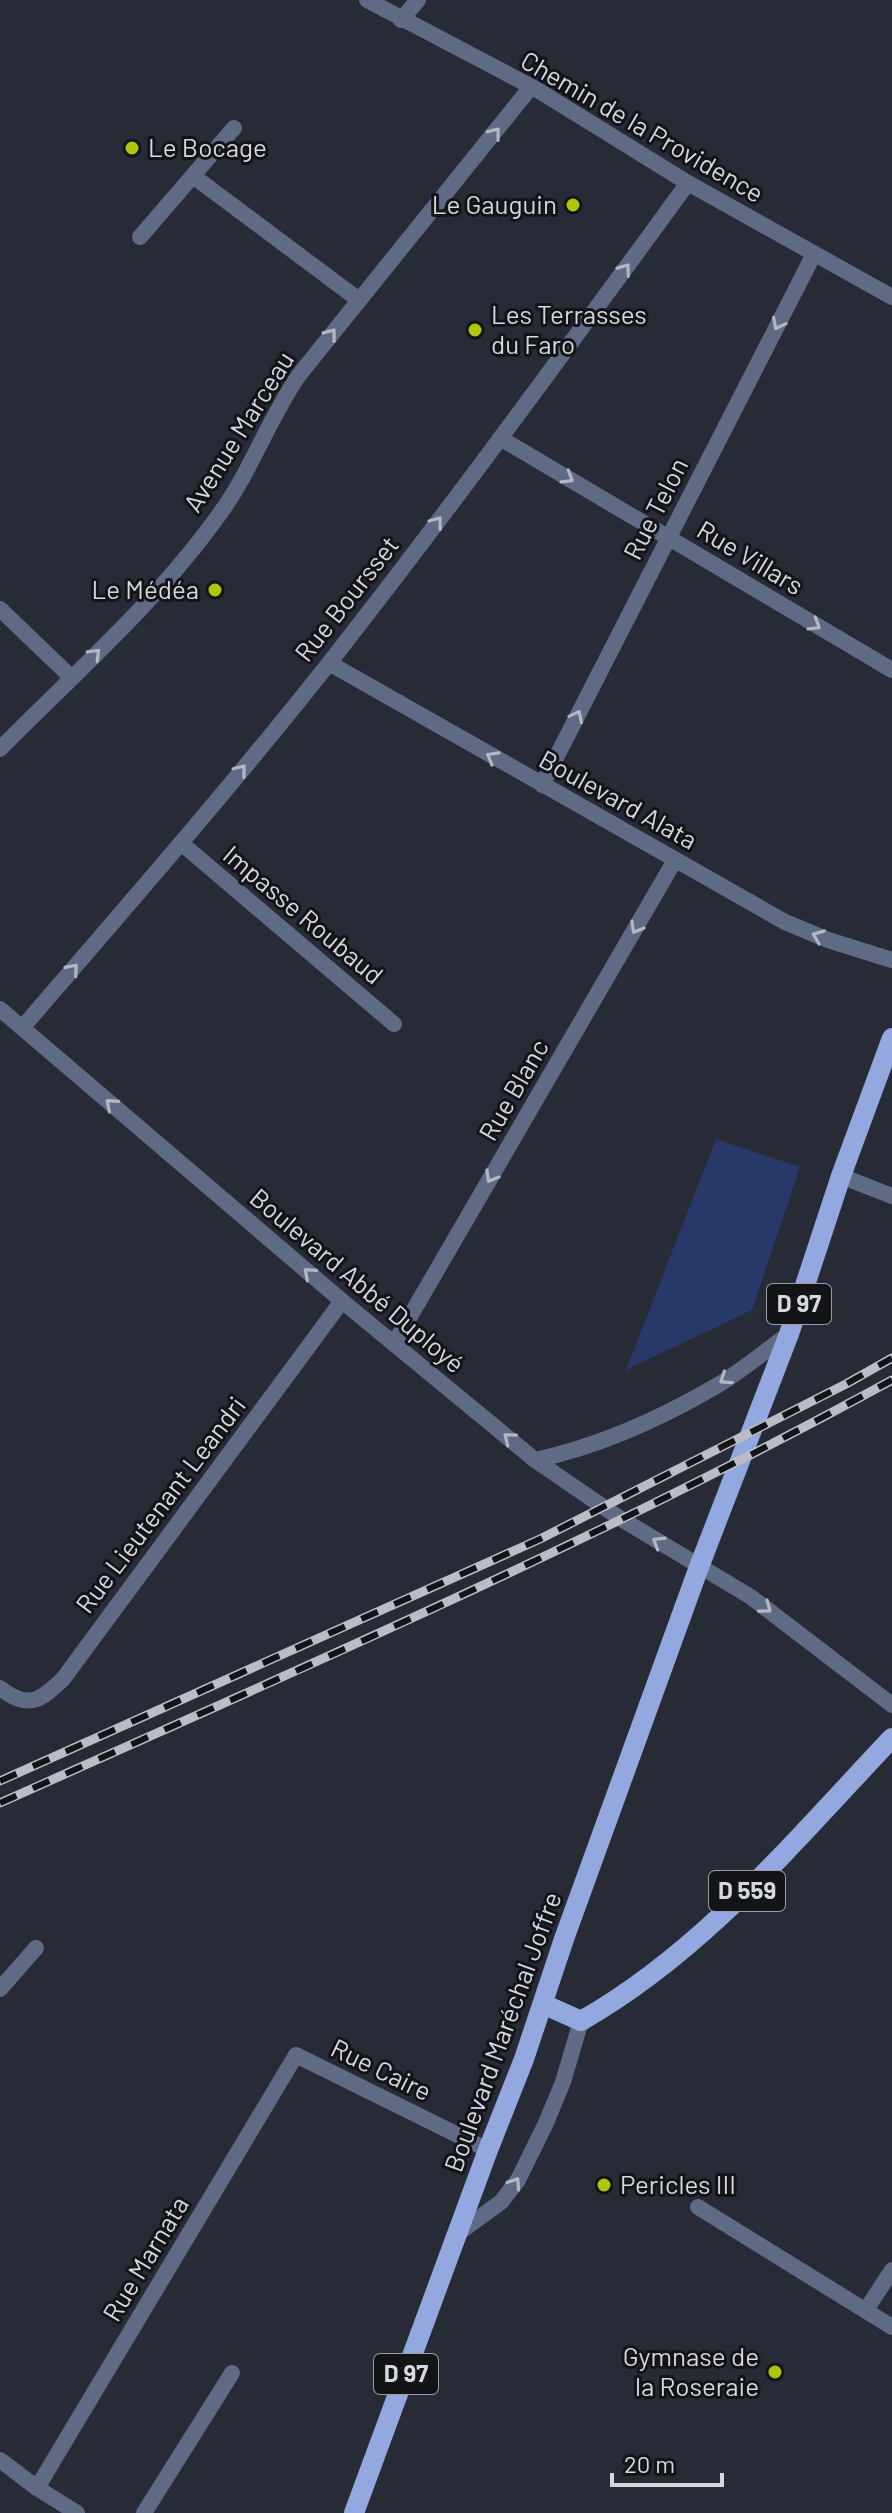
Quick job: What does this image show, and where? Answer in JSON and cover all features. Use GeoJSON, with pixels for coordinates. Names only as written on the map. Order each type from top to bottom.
{"type":"FeatureCollection","features":[{"type":"Feature","properties":{"kind":"main road","name":"D 97"},"geometry":{"type":"LineString","coordinates":[[699,1567],[789,1334],[841,1176],[892,1038]]}},
{"type":"Feature","properties":{"kind":"main road","name":"Boulevard Maréchal Joffre"},"geometry":{"type":"LineString","coordinates":[[354,2513],[524,2059],[699,1567]]}},
{"type":"Feature","properties":{"kind":"main road","name":"D 559"},"geometry":{"type":"LineString","coordinates":[[581,2021],[642,1980],[737,1902],[892,1738]]}},
{"type":"Feature","properties":{"kind":"main road"},"geometry":{"type":"LineString","coordinates":[[543,2004],[581,2021]]}},
{"type":"Feature","properties":{"kind":"street","name":"Chemin de la Providence"},"geometry":{"type":"LineString","coordinates":[[367,0],[531,87],[688,183],[892,297]]}},
{"type":"Feature","properties":{"kind":"street"},"geometry":{"type":"LineString","coordinates":[[401,20],[418,0]]}},
{"type":"Feature","properties":{"kind":"street","name":"Avenue Marceau"},"geometry":{"type":"LineString","coordinates":[[0,749],[150,598],[219,516],[243,480],[283,398],[531,87]]}},
{"type":"Feature","properties":{"kind":"street"},"geometry":{"type":"LineString","coordinates":[[140,237],[234,128]]}},
{"type":"Feature","properties":{"kind":"street"},"geometry":{"type":"LineString","coordinates":[[193,176],[359,300]]}},
{"type":"Feature","properties":{"kind":"street","name":"Rue Boursset"},"geometry":{"type":"LineString","coordinates":[[22,1028],[181,843],[329,663],[688,183]]}},
{"type":"Feature","properties":{"kind":"street","name":"Rue Telon"},"geometry":{"type":"LineString","coordinates":[[542,785],[814,254]]}},
{"type":"Feature","properties":{"kind":"street","name":"Rue Villars"},"geometry":{"type":"LineString","coordinates":[[500,438],[892,670]]}},
{"type":"Feature","properties":{"kind":"street"},"geometry":{"type":"LineString","coordinates":[[0,609],[71,677]]}},
{"type":"Feature","properties":{"kind":"street","name":"Boulevard Alata"},"geometry":{"type":"LineString","coordinates":[[329,663],[785,922],[828,940],[892,960]]}},
{"type":"Feature","properties":{"kind":"street","name":"Impasse Roubaud"},"geometry":{"type":"LineString","coordinates":[[181,843],[394,1024]]}},
{"type":"Feature","properties":{"kind":"street","name":"Rue Blanc"},"geometry":{"type":"LineString","coordinates":[[394,1344],[675,860]]}},
{"type":"Feature","properties":{"kind":"street","name":"Boulevard Abbé Duployé"},"geometry":{"type":"LineString","coordinates":[[0,1009],[342,1301],[535,1460],[618,1517],[751,1597],[892,1705]]}},
{"type":"Feature","properties":{"kind":"street"},"geometry":{"type":"LineString","coordinates":[[841,1176],[892,1196]]}},
{"type":"Feature","properties":{"kind":"street","name":"Rue Lieutenant Leandri"},"geometry":{"type":"LineString","coordinates":[[0,1688],[14,1698],[36,1700],[63,1679],[342,1301]]}},
{"type":"Feature","properties":{"kind":"street"},"geometry":{"type":"LineString","coordinates":[[535,1460],[574,1452],[611,1439],[660,1416],[720,1383],[789,1334]]}},
{"type":"Feature","properties":{"kind":"street"},"geometry":{"type":"LineString","coordinates":[[0,1989],[36,1948]]}},
{"type":"Feature","properties":{"kind":"street"},"geometry":{"type":"LineString","coordinates":[[457,2234],[501,2202],[518,2180],[563,2082],[581,2021]]}},
{"type":"Feature","properties":{"kind":"street","name":"Rue Caire"},"geometry":{"type":"LineString","coordinates":[[296,2055],[488,2150]]}},
{"type":"Feature","properties":{"kind":"street","name":"Rue Marnata"},"geometry":{"type":"LineString","coordinates":[[37,2488],[296,2055]]}},
{"type":"Feature","properties":{"kind":"street"},"geometry":{"type":"LineString","coordinates":[[698,2207],[892,2327]]}},
{"type":"Feature","properties":{"kind":"street"},"geometry":{"type":"LineString","coordinates":[[866,2310],[892,2270]]}},
{"type":"Feature","properties":{"kind":"street"},"geometry":{"type":"LineString","coordinates":[[144,2513],[232,2373]]}},
{"type":"Feature","properties":{"kind":"street"},"geometry":{"type":"LineString","coordinates":[[0,2460],[77,2513]]}},
{"type":"Feature","properties":{"kind":"shaded area"},"geometry":{"type":"Polygon","coordinates":[[[716,1139],[800,1167],[752,1310],[626,1370],[716,1139]]]}},
{"type":"Feature","properties":{"kind":"railway"},"geometry":{"type":"LineString","coordinates":[[0,1781],[540,1539],[892,1358]]}},
{"type":"Feature","properties":{"kind":"railway"},"geometry":{"type":"LineString","coordinates":[[0,1803],[562,1548],[892,1380]]}},
{"type":"Feature","properties":{"kind":"place","name":"Le Bocage"},"geometry":{"type":"Point","coordinates":[132,148]}},
{"type":"Feature","properties":{"kind":"place","name":"Le Gauguin"},"geometry":{"type":"Point","coordinates":[573,205]}},
{"type":"Feature","properties":{"kind":"place","name":"Les Terrasses du Faro"},"geometry":{"type":"Point","coordinates":[475,330]}},
{"type":"Feature","properties":{"kind":"place","name":"Le Médéa"},"geometry":{"type":"Point","coordinates":[215,590]}},
{"type":"Feature","properties":{"kind":"place","name":"Pericles III"},"geometry":{"type":"Point","coordinates":[604,2185]}},
{"type":"Feature","properties":{"kind":"place","name":"Gymnase de la Roseraie"},"geometry":{"type":"Point","coordinates":[775,2372]}}]}
